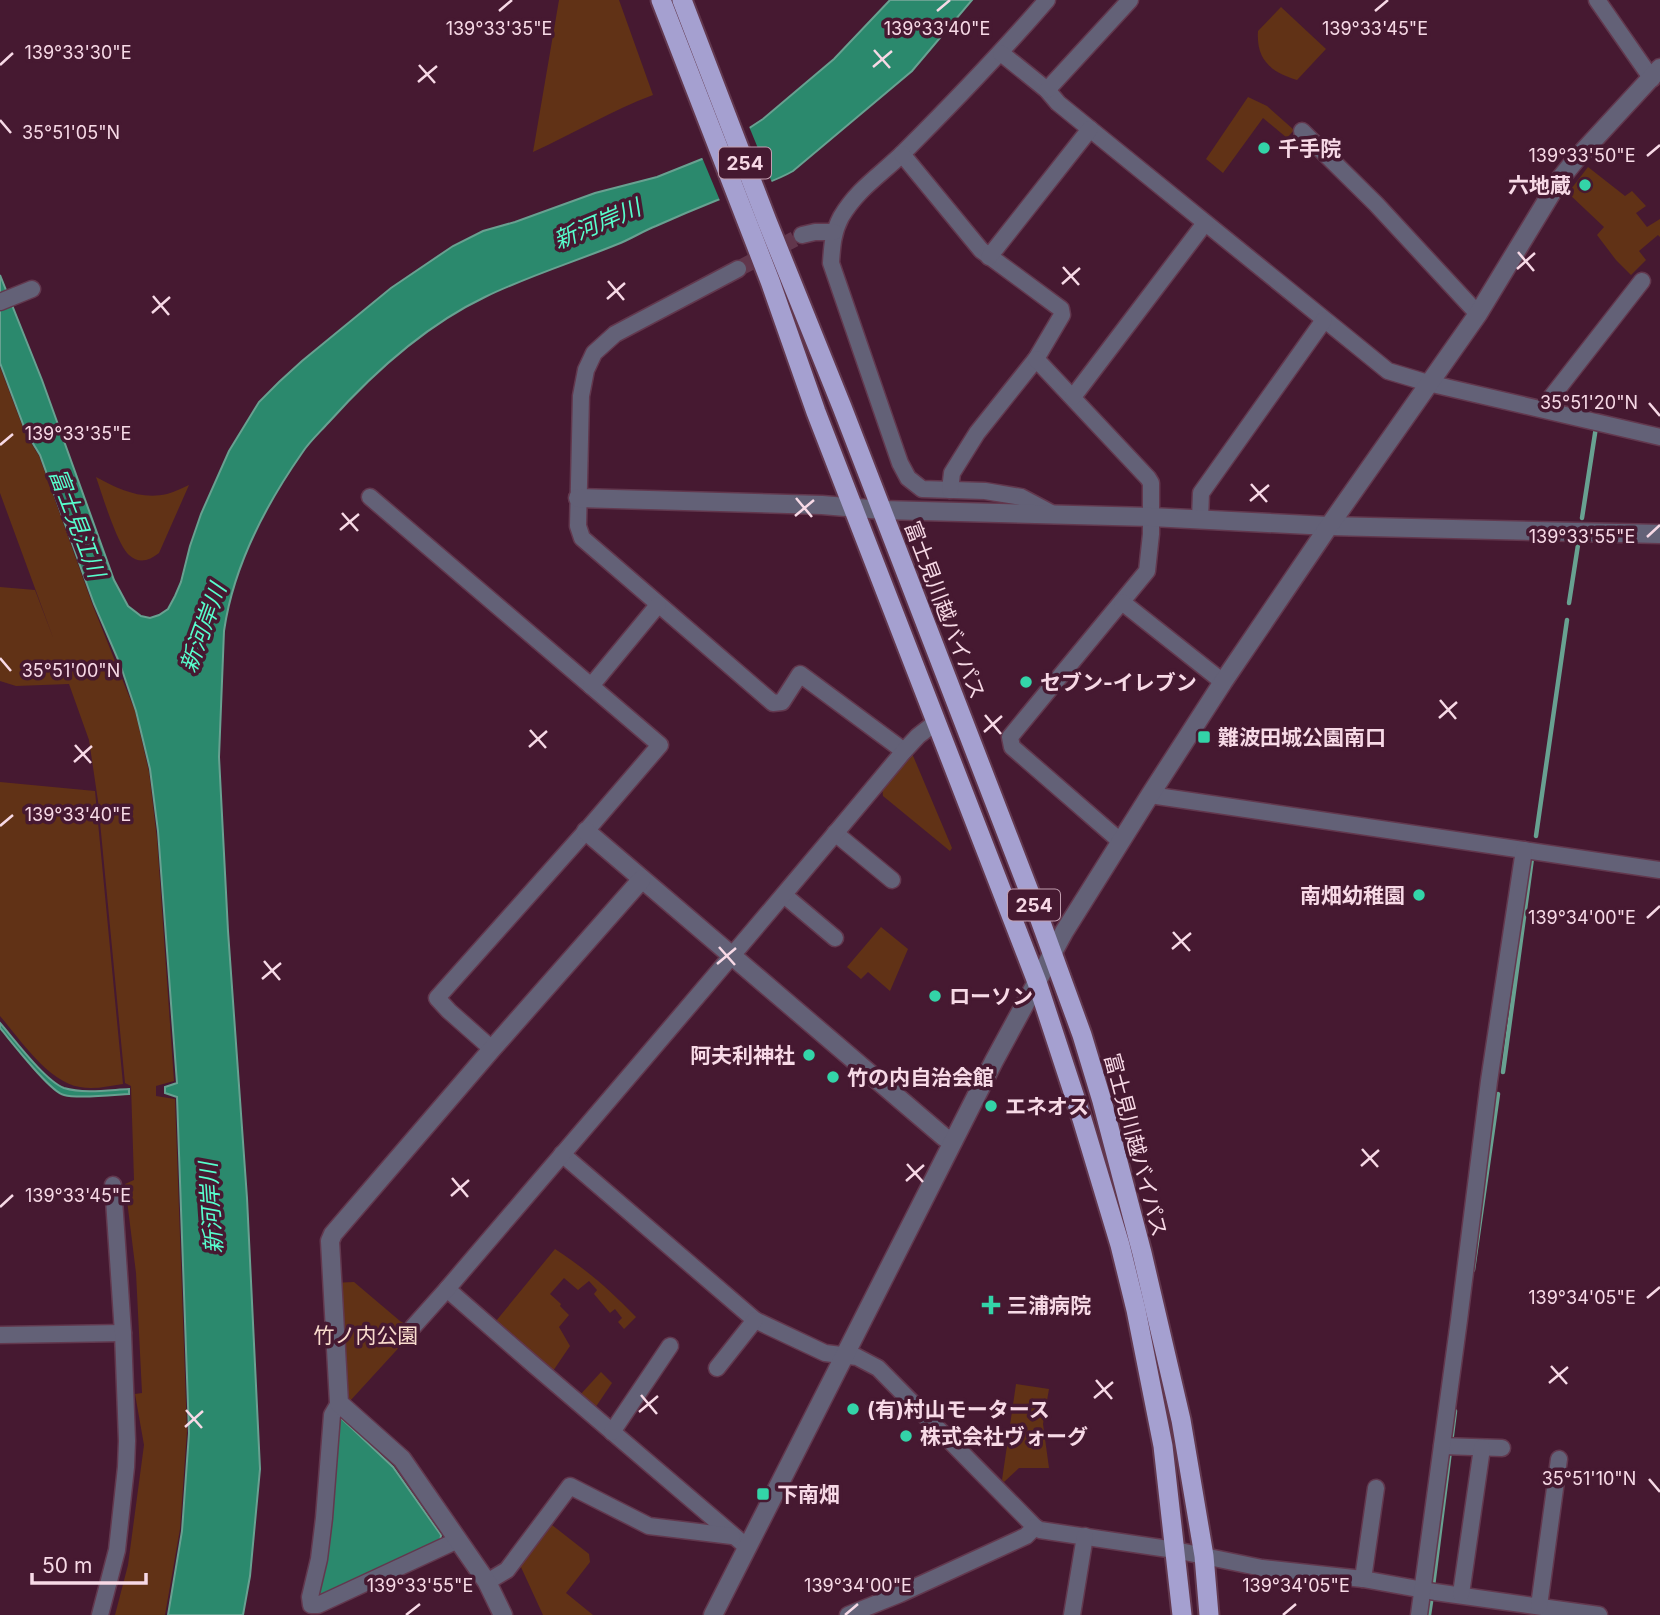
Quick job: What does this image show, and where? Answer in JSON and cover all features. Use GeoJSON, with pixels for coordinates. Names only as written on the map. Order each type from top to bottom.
{"type":"FeatureCollection","features":[{"type":"Feature","properties":{"kind":"highway","name":"富士見川越バイパス"},"geometry":{"type":"LineString","coordinates":[[661,0],[705,115],[759,226],[882,510],[1072,1007],[1092,1068],[1142,1253],[1187,1447],[1204,1556],[1209,1615]]}},
{"type":"Feature","properties":{"kind":"highway","name":"富士見川越バイパス"},"geometry":{"type":"LineString","coordinates":[[682,0],[723,106],[783,316],[816,412],[1037,982],[1066,1067],[1128,1278],[1150,1377],[1163,1446],[1182,1615]]}},
{"type":"Feature","properties":{"kind":"street"},"geometry":{"type":"LineString","coordinates":[[1046,0],[1001,53],[902,154],[859,192],[834,232],[831,263],[900,463],[908,478],[922,489],[985,491],[1021,498],[1054,514]]}},
{"type":"Feature","properties":{"kind":"street"},"geometry":{"type":"LineString","coordinates":[[1047,90],[1130,0]]}},
{"type":"Feature","properties":{"kind":"street"},"geometry":{"type":"LineString","coordinates":[[713,1615],[1037,982],[1121,841],[1223,682],[1478,314],[1560,179],[1656,74],[1598,0]]}},
{"type":"Feature","properties":{"kind":"street"},"geometry":{"type":"LineString","coordinates":[[1001,53],[1047,90],[1058,103],[1388,371],[1660,437]]}},
{"type":"Feature","properties":{"kind":"street"},"geometry":{"type":"LineString","coordinates":[[989,257],[1090,129]]}},
{"type":"Feature","properties":{"kind":"street"},"geometry":{"type":"LineString","coordinates":[[1302,131],[1376,204],[1478,314]]}},
{"type":"Feature","properties":{"kind":"street"},"geometry":{"type":"LineString","coordinates":[[902,154],[981,250],[1060,309],[1062,315],[1036,359],[977,433],[952,472],[950,490]]}},
{"type":"Feature","properties":{"kind":"street"},"geometry":{"type":"LineString","coordinates":[[1073,397],[1205,223]]}},
{"type":"Feature","properties":{"kind":"street"},"geometry":{"type":"LineString","coordinates":[[802,235],[834,232]]}},
{"type":"Feature","properties":{"kind":"street"},"geometry":{"type":"LineString","coordinates":[[738,269],[615,334],[594,353],[586,370],[581,396],[578,526],[582,538],[773,704],[782,702],[800,674],[904,751]]}},
{"type":"Feature","properties":{"kind":"street"},"geometry":{"type":"LineString","coordinates":[[1542,409],[1642,281]]}},
{"type":"Feature","properties":{"kind":"street"},"geometry":{"type":"LineString","coordinates":[[0,302],[32,289]]}},
{"type":"Feature","properties":{"kind":"street"},"geometry":{"type":"LineString","coordinates":[[1200,519],[1201,493],[1324,320]]}},
{"type":"Feature","properties":{"kind":"street"},"geometry":{"type":"LineString","coordinates":[[1036,359],[1151,483],[1147,571],[1010,737],[1012,747],[1121,841]]}},
{"type":"Feature","properties":{"kind":"street"},"geometry":{"type":"LineString","coordinates":[[370,497],[660,745],[438,998],[492,1049]]}},
{"type":"Feature","properties":{"kind":"street"},"geometry":{"type":"LineString","coordinates":[[578,498],[1151,517],[1329,526],[1660,534]]}},
{"type":"Feature","properties":{"kind":"street"},"geometry":{"type":"LineString","coordinates":[[1122,602],[1223,682]]}},
{"type":"Feature","properties":{"kind":"street"},"geometry":{"type":"LineString","coordinates":[[591,686],[658,605]]}},
{"type":"Feature","properties":{"kind":"street"},"geometry":{"type":"LineString","coordinates":[[413,1328],[785,895],[904,751],[936,722]]}},
{"type":"Feature","properties":{"kind":"street"},"geometry":{"type":"LineString","coordinates":[[1150,795],[1660,870]]}},
{"type":"Feature","properties":{"kind":"street"},"geometry":{"type":"LineString","coordinates":[[586,831],[953,1142]]}},
{"type":"Feature","properties":{"kind":"street"},"geometry":{"type":"LineString","coordinates":[[835,833],[892,880]]}},
{"type":"Feature","properties":{"kind":"street"},"geometry":{"type":"LineString","coordinates":[[1419,1615],[1428,1590],[1489,1081],[1524,850]]}},
{"type":"Feature","properties":{"kind":"street"},"geometry":{"type":"LineString","coordinates":[[458,1540],[318,1605],[311,1605],[310,1597],[324,1518],[332,1415],[339,1403],[330,1241],[333,1234],[492,1049],[642,879]]}},
{"type":"Feature","properties":{"kind":"street"},"geometry":{"type":"LineString","coordinates":[[785,895],[835,938]]}},
{"type":"Feature","properties":{"kind":"street"},"geometry":{"type":"LineString","coordinates":[[562,1154],[755,1320],[825,1353],[857,1357],[878,1367],[1035,1528],[1175,1550],[1262,1568],[1363,1579],[1599,1615]]}},
{"type":"Feature","properties":{"kind":"street"},"geometry":{"type":"LineString","coordinates":[[100,1615],[117,1550],[126,1467],[123,1334],[113,1185]]}},
{"type":"Feature","properties":{"kind":"street"},"geometry":{"type":"LineString","coordinates":[[447,1289],[747,1547]]}},
{"type":"Feature","properties":{"kind":"street"},"geometry":{"type":"LineString","coordinates":[[717,1368],[755,1320]]}},
{"type":"Feature","properties":{"kind":"street"},"geometry":{"type":"LineString","coordinates":[[0,1335],[123,1334]]}},
{"type":"Feature","properties":{"kind":"street"},"geometry":{"type":"LineString","coordinates":[[612,1432],[670,1346]]}},
{"type":"Feature","properties":{"kind":"street"},"geometry":{"type":"LineString","coordinates":[[339,1403],[402,1459],[487,1582],[503,1615]]}},
{"type":"Feature","properties":{"kind":"street"},"geometry":{"type":"LineString","coordinates":[[1447,1446],[1502,1448]]}},
{"type":"Feature","properties":{"kind":"street"},"geometry":{"type":"LineString","coordinates":[[1461,1594],[1482,1448]]}},
{"type":"Feature","properties":{"kind":"street"},"geometry":{"type":"LineString","coordinates":[[1539,1606],[1559,1459]]}},
{"type":"Feature","properties":{"kind":"street"},"geometry":{"type":"LineString","coordinates":[[487,1582],[507,1570],[570,1486],[649,1527],[733,1536]]}},
{"type":"Feature","properties":{"kind":"street"},"geometry":{"type":"LineString","coordinates":[[1363,1579],[1376,1488]]}},
{"type":"Feature","properties":{"kind":"street"},"geometry":{"type":"LineString","coordinates":[[848,1615],[1026,1536],[1035,1528]]}},
{"type":"Feature","properties":{"kind":"street"},"geometry":{"type":"LineString","coordinates":[[1072,1615],[1085,1536]]}},
{"type":"Feature","properties":{"kind":"green space"},"geometry":{"type":"Polygon","coordinates":[[[559,0],[619,0],[653,95],[533,152],[559,0]]]}},
{"type":"Feature","properties":{"kind":"green space"},"geometry":{"type":"Polygon","coordinates":[[[1281,7],[1326,49],[1297,80],[1280,73],[1267,63],[1258,41],[1258,31],[1281,7]]]}},
{"type":"Feature","properties":{"kind":"green space"},"geometry":{"type":"Polygon","coordinates":[[[1248,97],[1267,106],[1294,130],[1287,138],[1263,118],[1223,173],[1206,159],[1248,97]]]}},
{"type":"Feature","properties":{"kind":"green space"},"geometry":{"type":"Polygon","coordinates":[[[1588,167],[1625,196],[1632,191],[1646,206],[1636,213],[1647,227],[1660,219],[1660,237],[1658,235],[1639,251],[1646,260],[1631,275],[1597,235],[1604,227],[1568,193],[1588,167]]]}},
{"type":"Feature","properties":{"kind":"green space"},"geometry":{"type":"Polygon","coordinates":[[[0,367],[25,433],[39,456],[93,606],[135,711],[149,772],[157,839],[174,1081],[156,1086],[156,1096],[175,1099],[187,1431],[180,1529],[165,1615],[115,1615],[128,1565],[144,1445],[135,1394],[142,1393],[136,1273],[125,1184],[134,1180],[131,1086],[125,1083],[98,801],[89,740],[69,684],[16,686],[0,681],[0,587],[35,590],[54,640],[0,493],[0,367]]]}},
{"type":"Feature","properties":{"kind":"green space"},"geometry":{"type":"Polygon","coordinates":[[[96,477],[121,489],[148,496],[167,494],[189,485],[159,553],[152,558],[136,560],[124,549],[96,477]]]}},
{"type":"Feature","properties":{"kind":"green space"},"geometry":{"type":"Polygon","coordinates":[[[911,751],[952,848],[950,851],[883,796],[882,787],[911,751]]]}},
{"type":"Feature","properties":{"kind":"green space"},"geometry":{"type":"Polygon","coordinates":[[[0,782],[95,791],[123,1084],[80,1087],[57,1077],[36,1058],[0,1016],[0,782]]]}},
{"type":"Feature","properties":{"kind":"green space"},"geometry":{"type":"Polygon","coordinates":[[[881,927],[908,949],[890,991],[868,972],[861,979],[847,967],[881,927]]]}},
{"type":"Feature","properties":{"kind":"green space"},"geometry":{"type":"Polygon","coordinates":[[[555,1249],[597,1280],[636,1317],[624,1329],[618,1322],[622,1318],[615,1309],[610,1313],[594,1294],[597,1290],[589,1281],[578,1290],[564,1278],[550,1294],[569,1315],[559,1327],[570,1346],[553,1371],[496,1321],[555,1249]]]}},
{"type":"Feature","properties":{"kind":"green space","name":"竹ノ内公園"},"geometry":{"type":"Polygon","coordinates":[[[354,1282],[400,1321],[415,1330],[350,1401],[335,1387],[330,1283],[354,1282]]]}},
{"type":"Feature","properties":{"kind":"green space"},"geometry":{"type":"Polygon","coordinates":[[[601,1372],[612,1383],[595,1408],[580,1395],[601,1372]]]}},
{"type":"Feature","properties":{"kind":"green space"},"geometry":{"type":"Polygon","coordinates":[[[1016,1384],[1049,1389],[1043,1424],[1049,1468],[1019,1468],[1004,1482],[1002,1480],[1016,1384]]]}},
{"type":"Feature","properties":{"kind":"green space"},"geometry":{"type":"Polygon","coordinates":[[[548,1525],[552,1525],[589,1554],[590,1562],[566,1593],[593,1615],[543,1615],[520,1565],[548,1525]]]}},
{"type":"Feature","properties":{"kind":"water"},"geometry":{"type":"Polygon","coordinates":[[[890,0],[972,0],[912,71],[793,171],[693,210],[618,244],[501,289],[463,308],[421,336],[382,368],[308,445],[275,494],[252,538],[228,607],[224,631],[219,757],[247,1198],[260,1469],[250,1576],[243,1615],[168,1615],[182,1531],[189,1433],[177,1097],[165,1093],[165,1087],[177,1083],[158,831],[150,769],[136,711],[40,455],[26,432],[0,363],[0,275],[42,380],[114,580],[128,606],[141,616],[150,618],[168,609],[175,596],[201,514],[229,451],[259,402],[302,361],[391,288],[453,246],[483,231],[595,193],[657,177],[702,159],[763,119],[834,59],[890,0]]]}},
{"type":"Feature","properties":{"kind":"water"},"geometry":{"type":"Polygon","coordinates":[[[0,1023],[39,1069],[56,1084],[80,1091],[129,1089],[129,1094],[78,1097],[58,1092],[21,1054],[0,1028],[0,1023]]]}},
{"type":"Feature","properties":{"kind":"water"},"geometry":{"type":"Polygon","coordinates":[[[341,1418],[393,1467],[441,1535],[440,1543],[323,1597],[318,1592],[331,1514],[338,1420],[341,1418]]]}},
{"type":"Feature","properties":{"kind":"pier"},"geometry":{"type":"Polygon","coordinates":[[[748,124],[773,185],[721,203],[701,155],[748,124]]]}},
{"type":"Feature","properties":{"kind":"waterway"},"geometry":{"type":"LineString","coordinates":[[1582,518],[1596,427]]}},
{"type":"Feature","properties":{"kind":"waterway"},"geometry":{"type":"LineString","coordinates":[[1569,603],[1578,545]]}},
{"type":"Feature","properties":{"kind":"waterway"},"geometry":{"type":"LineString","coordinates":[[1536,836],[1567,620]]}},
{"type":"Feature","properties":{"kind":"waterway"},"geometry":{"type":"LineString","coordinates":[[1503,1072],[1532,858]]}},
{"type":"Feature","properties":{"kind":"waterway"},"geometry":{"type":"LineString","coordinates":[[1473,1270],[1498,1094]]}},
{"type":"Feature","properties":{"kind":"waterway"},"geometry":{"type":"LineString","coordinates":[[1433,1586],[1455,1411]]}},
{"type":"Feature","properties":{"kind":"waterway"},"geometry":{"type":"LineString","coordinates":[[1429,1615],[1432,1595]]}},
{"type":"Feature","properties":{"kind":"tunnel"},"geometry":{"type":"LineString","coordinates":[[738,269],[802,235]]}},
{"type":"Feature","properties":{"kind":"place","name":"千手院"},"geometry":{"type":"Point","coordinates":[1264,148]}},
{"type":"Feature","properties":{"kind":"place","name":"六地蔵"},"geometry":{"type":"Point","coordinates":[1585,185]}},
{"type":"Feature","properties":{"kind":"place","name":"セブン-イレブン"},"geometry":{"type":"Point","coordinates":[1026,682]}},
{"type":"Feature","properties":{"kind":"place","name":"難波田城公園南口"},"geometry":{"type":"Point","coordinates":[1204,737]}},
{"type":"Feature","properties":{"kind":"place","name":"南畑幼稚園"},"geometry":{"type":"Point","coordinates":[1419,895]}},
{"type":"Feature","properties":{"kind":"place","name":"ローソン"},"geometry":{"type":"Point","coordinates":[935,996]}},
{"type":"Feature","properties":{"kind":"place","name":"阿夫利神社"},"geometry":{"type":"Point","coordinates":[809,1055]}},
{"type":"Feature","properties":{"kind":"place","name":"竹の内自治会館"},"geometry":{"type":"Point","coordinates":[833,1077]}},
{"type":"Feature","properties":{"kind":"place","name":"エネオス"},"geometry":{"type":"Point","coordinates":[991,1106]}},
{"type":"Feature","properties":{"kind":"place","name":"三浦病院"},"geometry":{"type":"Point","coordinates":[991,1305]}},
{"type":"Feature","properties":{"kind":"place","name":"(有)村山モータース"},"geometry":{"type":"Point","coordinates":[853,1409]}},
{"type":"Feature","properties":{"kind":"place","name":"株式会社ヴォーグ"},"geometry":{"type":"Point","coordinates":[906,1436]}},
{"type":"Feature","properties":{"kind":"place","name":"下南畑"},"geometry":{"type":"Point","coordinates":[763,1494]}},
{"type":"Feature","properties":{"kind":"water label","name":"新河岸川"},"geometry":{"type":"Point","coordinates":[597,224]}},
{"type":"Feature","properties":{"kind":"water label","name":"富士見江川"},"geometry":{"type":"Point","coordinates":[77,523]}},
{"type":"Feature","properties":{"kind":"water label","name":"新河岸川"},"geometry":{"type":"Point","coordinates":[203,628]}},
{"type":"Feature","properties":{"kind":"water label","name":"新河岸川"},"geometry":{"type":"Point","coordinates":[211,1208]}}]}
